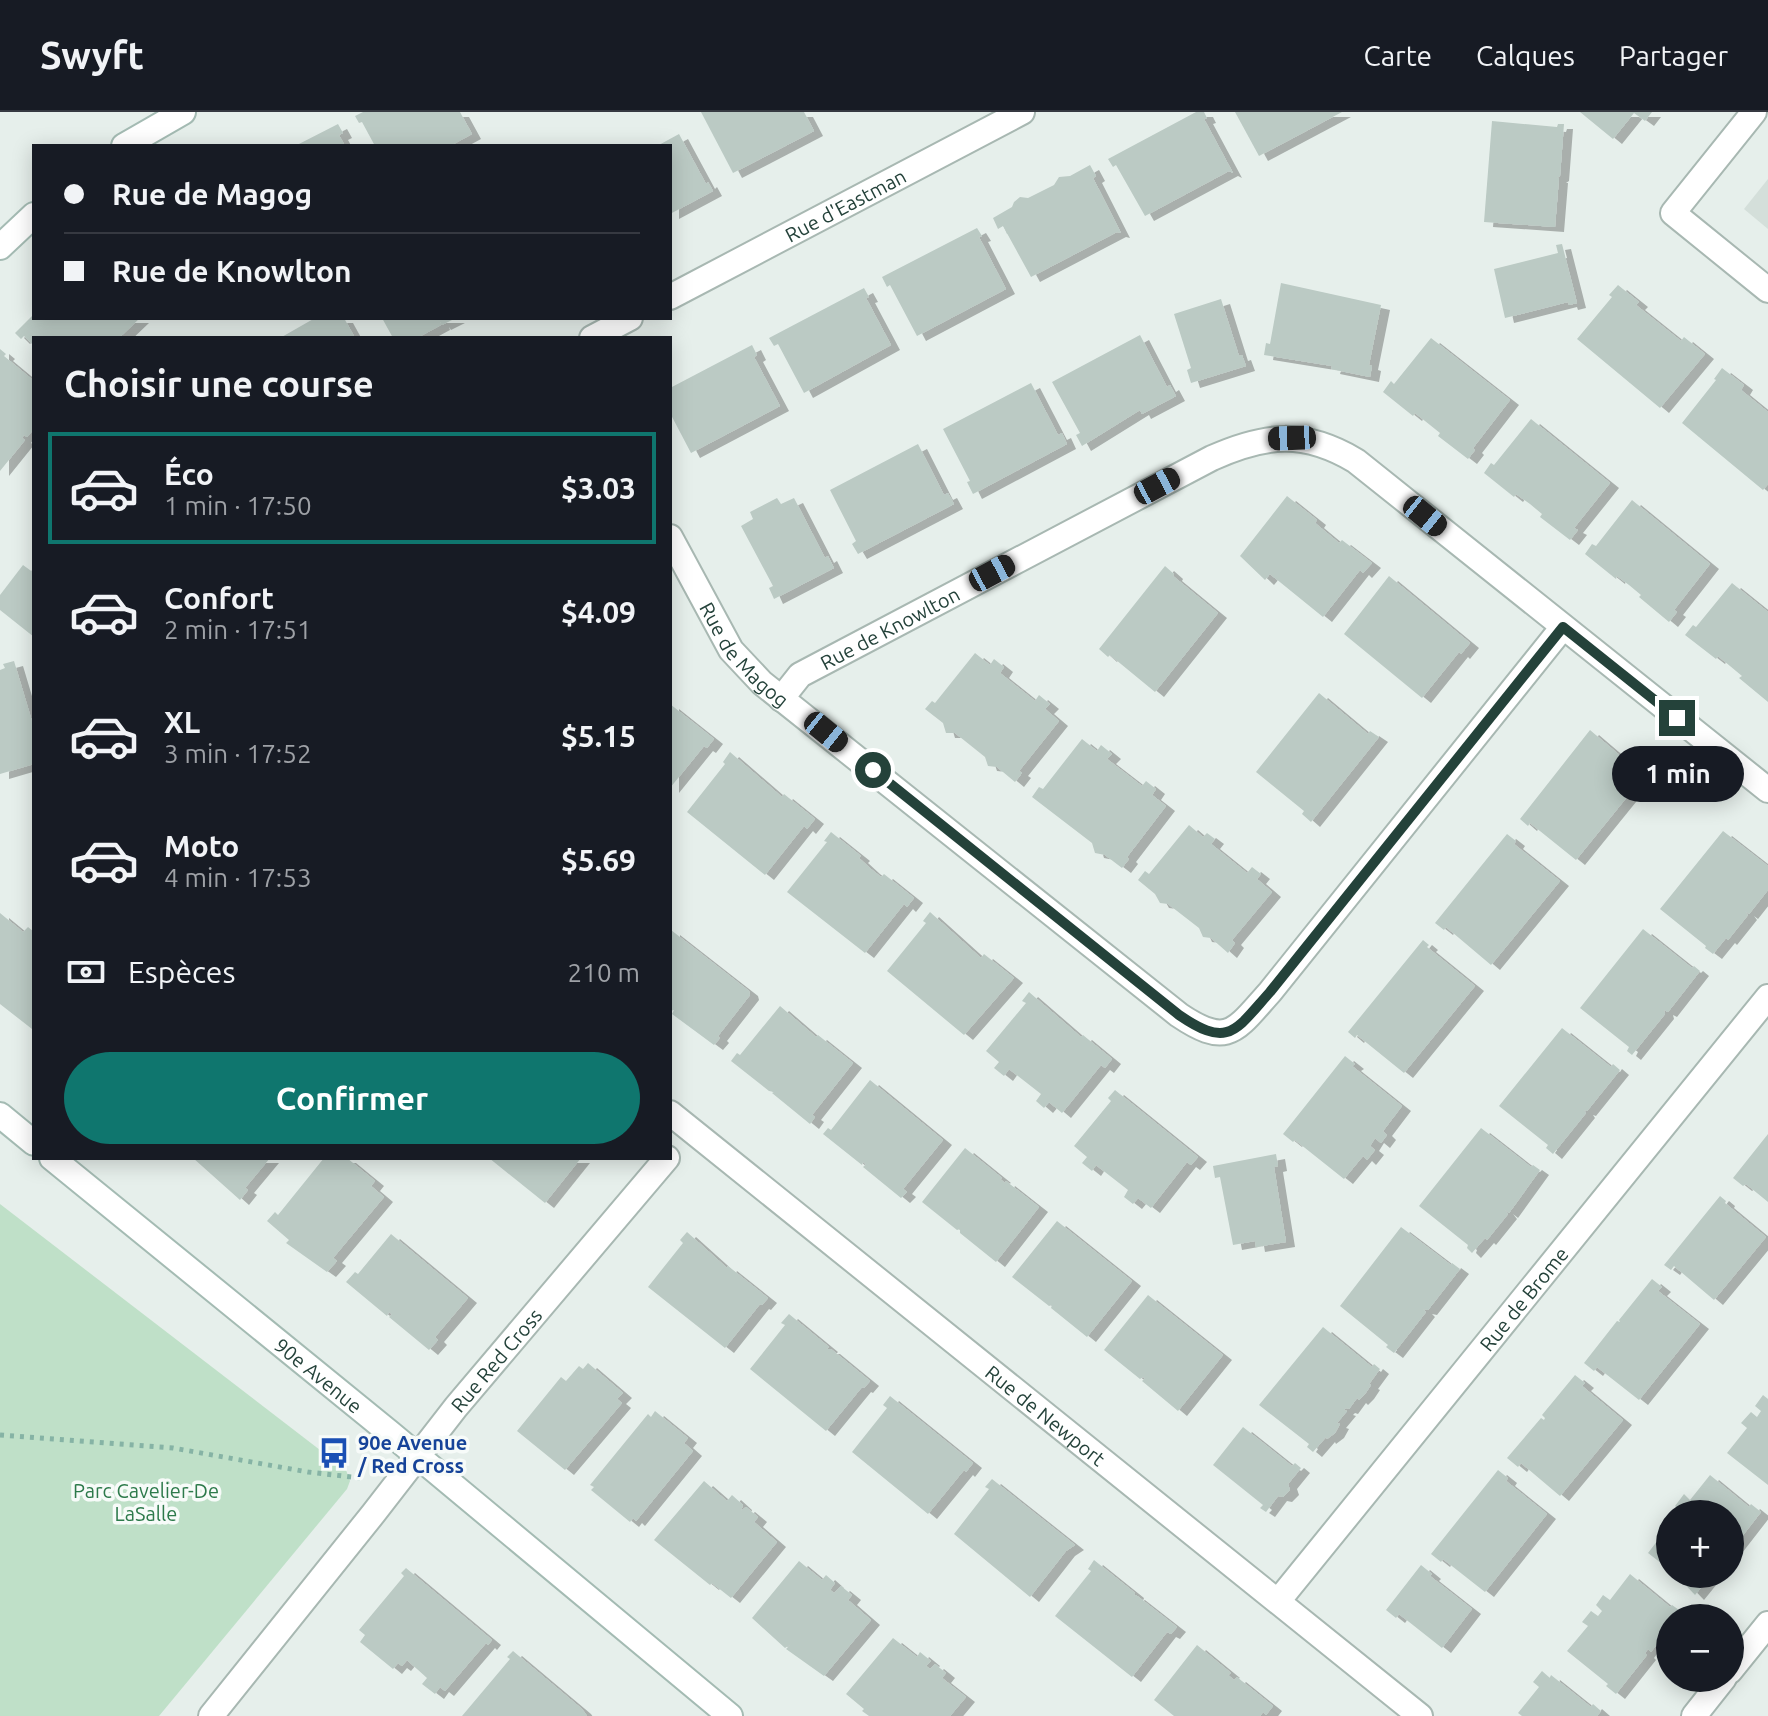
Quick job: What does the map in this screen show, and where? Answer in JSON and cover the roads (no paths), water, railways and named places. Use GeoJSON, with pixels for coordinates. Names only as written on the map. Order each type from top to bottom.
{"type":"FeatureCollection","features":[{"type":"Feature","properties":{"kind":"street"},"geometry":{"type":"LineString","coordinates":[[127,144],[183,112]]}},
{"type":"Feature","properties":{"kind":"street","name":"Rue d'Eastman"},"geometry":{"type":"LineString","coordinates":[[672,296],[1022,112]]}},
{"type":"Feature","properties":{"kind":"street"},"geometry":{"type":"LineString","coordinates":[[1754,112],[1673,213],[1768,290]]}},
{"type":"Feature","properties":{"kind":"street"},"geometry":{"type":"LineString","coordinates":[[0,247],[32,217]]}},
{"type":"Feature","properties":{"kind":"street"},"geometry":{"type":"LineString","coordinates":[[596,336],[626,320]]}},
{"type":"Feature","properties":{"kind":"street","name":"Rue de Knowlton"},"geometry":{"type":"LineString","coordinates":[[781,699],[800,675],[1212,458],[1240,445],[1292,438],[1314,441],[1356,461],[1768,790]]}},
{"type":"Feature","properties":{"kind":"street","name":"Rue de Magog"},"geometry":{"type":"LineString","coordinates":[[672,541],[731,650],[744,667],[1179,1015],[1209,1033],[1224,1033],[1238,1026],[1270,992],[1563,627]]}},
{"type":"Feature","properties":{"kind":"street","name":"Rue de Brome"},"geometry":{"type":"LineString","coordinates":[[1279,1600],[1768,997]]}},
{"type":"Feature","properties":{"kind":"street"},"geometry":{"type":"LineString","coordinates":[[0,1115],[32,1141]]}},
{"type":"Feature","properties":{"kind":"street","name":"Rue de Newport"},"geometry":{"type":"LineString","coordinates":[[672,1115],[1420,1716]]}},
{"type":"Feature","properties":{"kind":"street","name":"Rue Red Cross"},"geometry":{"type":"LineString","coordinates":[[672,1152],[691,1130]]}},
{"type":"Feature","properties":{"kind":"street","name":"90e Avenue"},"geometry":{"type":"LineString","coordinates":[[54,1160],[730,1716]]}},
{"type":"Feature","properties":{"kind":"street","name":"Rue Red Cross"},"geometry":{"type":"LineString","coordinates":[[211,1716],[456,1407],[666,1160]]}},
{"type":"Feature","properties":{"kind":"street"},"geometry":{"type":"LineString","coordinates":[[1744,1654],[1768,1624]]}},
{"type":"Feature","properties":{"kind":"street"},"geometry":{"type":"LineString","coordinates":[[1694,1716],[1713,1692]]}},
{"type":"Feature","properties":{"kind":"place","name":"90e Avenue / Red Cross"},"geometry":{"type":"Point","coordinates":[334,1453]}},
{"type":"Feature","properties":{"kind":"park label","name":"Parc Cavelier-De LaSalle"},"geometry":{"type":"Point","coordinates":[146,1502]}}]}
